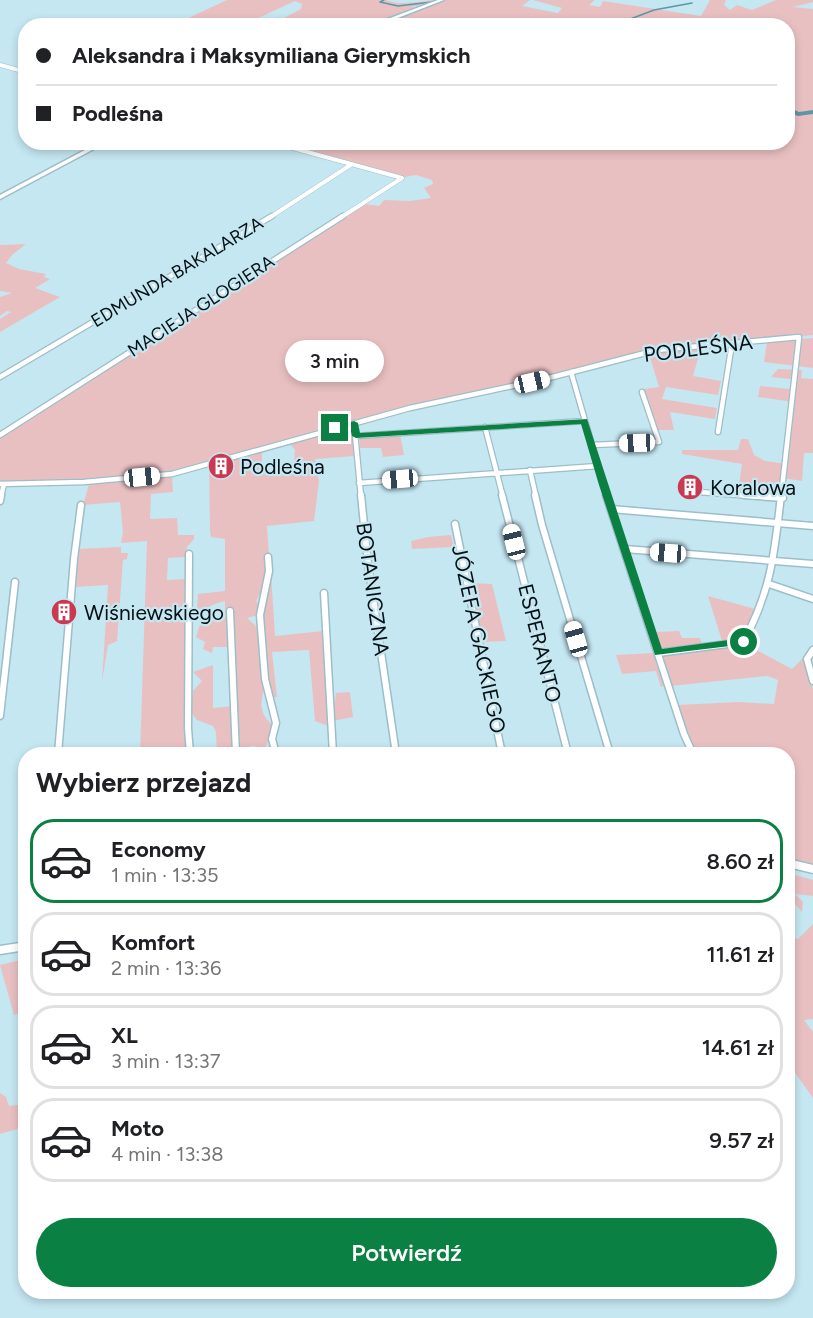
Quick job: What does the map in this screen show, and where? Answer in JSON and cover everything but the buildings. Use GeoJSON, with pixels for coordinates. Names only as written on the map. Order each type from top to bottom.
{"type":"FeatureCollection","features":[{"type":"Feature","properties":{"kind":"street"},"geometry":{"type":"LineString","coordinates":[[391,18],[442,0]]}},
{"type":"Feature","properties":{"kind":"street"},"geometry":{"type":"LineString","coordinates":[[0,64],[18,70]]}},
{"type":"Feature","properties":{"kind":"street"},"geometry":{"type":"LineString","coordinates":[[0,196],[89,150]]}},
{"type":"Feature","properties":{"kind":"street"},"geometry":{"type":"LineString","coordinates":[[300,150],[352,164]]}},
{"type":"Feature","properties":{"kind":"street","name":"MACIEJA GLOGIERA"},"geometry":{"type":"LineString","coordinates":[[0,435],[402,178],[352,164]]}},
{"type":"Feature","properties":{"kind":"street","name":"EDMUNDA BAKALARZA"},"geometry":{"type":"LineString","coordinates":[[0,377],[294,203],[352,164]]}},
{"type":"Feature","properties":{"kind":"street","name":"PODLEŚNA"},"geometry":{"type":"LineString","coordinates":[[2,484],[94,481],[172,474],[354,423],[657,350],[800,337],[783,498]]}},
{"type":"Feature","properties":{"kind":"street"},"geometry":{"type":"LineString","coordinates":[[718,432],[732,343]]}},
{"type":"Feature","properties":{"kind":"street"},"geometry":{"type":"LineString","coordinates":[[571,372],[611,509],[690,747]]}},
{"type":"Feature","properties":{"kind":"street"},"geometry":{"type":"LineString","coordinates":[[592,445],[659,442],[642,392]]}},
{"type":"Feature","properties":{"kind":"street"},"geometry":{"type":"LineString","coordinates":[[356,436],[585,421]]}},
{"type":"Feature","properties":{"kind":"street","name":"BOTANICZNA"},"geometry":{"type":"LineString","coordinates":[[354,423],[359,483],[395,747]]}},
{"type":"Feature","properties":{"kind":"street","name":"ESPERANTO"},"geometry":{"type":"LineString","coordinates":[[485,427],[566,747]]}},
{"type":"Feature","properties":{"kind":"street"},"geometry":{"type":"LineString","coordinates":[[359,483],[598,466]]}},
{"type":"Feature","properties":{"kind":"street"},"geometry":{"type":"LineString","coordinates":[[530,470],[542,525],[608,747]]}},
{"type":"Feature","properties":{"kind":"street"},"geometry":{"type":"LineString","coordinates":[[0,501],[2,484]]}},
{"type":"Feature","properties":{"kind":"street"},"geometry":{"type":"LineString","coordinates":[[658,653],[744,642],[769,584],[774,561],[783,498],[686,491]]}},
{"type":"Feature","properties":{"kind":"street"},"geometry":{"type":"LineString","coordinates":[[59,747],[74,558],[81,505]]}},
{"type":"Feature","properties":{"kind":"street"},"geometry":{"type":"LineString","coordinates":[[611,509],[813,526]]}},
{"type":"Feature","properties":{"kind":"street","name":"JÓZEFA GACKIEGO"},"geometry":{"type":"LineString","coordinates":[[455,524],[500,747]]}},
{"type":"Feature","properties":{"kind":"street"},"geometry":{"type":"LineString","coordinates":[[625,549],[813,564]]}},
{"type":"Feature","properties":{"kind":"street"},"geometry":{"type":"LineString","coordinates":[[189,554],[189,747]]}},
{"type":"Feature","properties":{"kind":"street"},"geometry":{"type":"LineString","coordinates":[[268,557],[268,571],[260,615],[266,679],[276,723],[272,739],[274,747]]}},
{"type":"Feature","properties":{"kind":"street"},"geometry":{"type":"LineString","coordinates":[[0,716],[15,582]]}},
{"type":"Feature","properties":{"kind":"street"},"geometry":{"type":"LineString","coordinates":[[769,584],[813,599]]}},
{"type":"Feature","properties":{"kind":"street"},"geometry":{"type":"LineString","coordinates":[[324,593],[333,747]]}},
{"type":"Feature","properties":{"kind":"street"},"geometry":{"type":"LineString","coordinates":[[230,611],[236,747]]}},
{"type":"Feature","properties":{"kind":"street"},"geometry":{"type":"LineString","coordinates":[[813,650],[807,659],[813,681]]}},
{"type":"Feature","properties":{"kind":"street"},"geometry":{"type":"LineString","coordinates":[[795,864],[813,869]]}},
{"type":"Feature","properties":{"kind":"street"},"geometry":{"type":"LineString","coordinates":[[0,950],[18,947]]}},
{"type":"Feature","properties":{"kind":"shaded area"},"geometry":{"type":"Polygon","coordinates":[[[227,0],[386,0],[405,3],[439,0],[412,7],[416,9],[390,18],[284,18],[301,9],[302,4],[295,1],[258,18],[188,18],[227,0]]]}},
{"type":"Feature","properties":{"kind":"shaded area"},"geometry":{"type":"Polygon","coordinates":[[[446,0],[530,0],[522,6],[558,13],[562,8],[533,0],[595,0],[589,5],[600,7],[603,1],[701,16],[710,0],[726,0],[724,5],[730,10],[737,5],[752,10],[776,0],[813,0],[813,2],[793,7],[813,9],[813,335],[655,349],[545,378],[408,407],[159,475],[0,482],[0,437],[365,204],[379,206],[384,200],[410,201],[431,198],[424,188],[433,184],[432,180],[416,175],[405,177],[311,152],[314,150],[795,150],[795,18],[397,18],[446,0]]]}},
{"type":"Feature","properties":{"kind":"shaded area"},"geometry":{"type":"Polygon","coordinates":[[[26,244],[6,263],[19,269],[46,274],[44,277],[50,279],[35,288],[60,297],[0,332],[0,319],[11,312],[7,311],[0,316],[0,297],[12,293],[0,291],[0,245],[26,244]]]}},
{"type":"Feature","properties":{"kind":"shaded area"},"geometry":{"type":"Polygon","coordinates":[[[813,338],[813,368],[764,362],[767,342],[813,338]]]}},
{"type":"Feature","properties":{"kind":"shaded area"},"geometry":{"type":"Polygon","coordinates":[[[692,347],[701,348],[693,376],[721,381],[718,395],[666,387],[662,399],[717,408],[715,419],[670,412],[674,430],[658,430],[644,389],[659,387],[649,354],[692,347]]]}},
{"type":"Feature","properties":{"kind":"shaded area"},"geometry":{"type":"Polygon","coordinates":[[[778,369],[802,370],[801,378],[813,379],[813,453],[804,453],[802,481],[782,478],[779,497],[738,493],[742,464],[682,454],[682,450],[738,450],[741,439],[748,439],[754,455],[765,461],[788,464],[793,402],[758,397],[760,386],[790,389],[791,379],[771,377],[778,369]]]}},
{"type":"Feature","properties":{"kind":"shaded area"},"geometry":{"type":"Polygon","coordinates":[[[350,427],[353,429],[355,456],[315,459],[319,482],[314,521],[267,526],[269,555],[265,558],[264,580],[256,601],[260,606],[258,615],[247,618],[255,625],[260,637],[271,573],[275,636],[323,631],[329,688],[328,726],[315,721],[309,650],[272,652],[277,697],[272,697],[269,691],[266,663],[262,707],[272,725],[272,732],[265,747],[217,747],[216,732],[213,726],[197,720],[191,712],[193,691],[202,681],[193,672],[213,665],[213,708],[234,706],[233,647],[213,647],[212,653],[203,649],[205,642],[196,637],[201,621],[225,618],[225,601],[199,610],[197,608],[198,594],[225,591],[225,539],[211,537],[210,531],[209,466],[262,451],[262,473],[293,473],[295,450],[290,444],[350,427]]]}},
{"type":"Feature","properties":{"kind":"shaded area"},"geometry":{"type":"Polygon","coordinates":[[[400,434],[404,455],[383,457],[381,448],[360,448],[360,437],[400,434]]]}},
{"type":"Feature","properties":{"kind":"shaded area"},"geometry":{"type":"Polygon","coordinates":[[[172,475],[173,492],[151,494],[150,519],[177,518],[178,535],[194,535],[194,539],[187,547],[186,557],[168,558],[167,580],[186,579],[185,689],[188,747],[140,747],[147,541],[121,543],[123,532],[120,502],[83,505],[89,484],[172,475]]]}},
{"type":"Feature","properties":{"kind":"shaded area"},"geometry":{"type":"Polygon","coordinates":[[[451,535],[454,547],[412,549],[411,541],[451,535]]]}},
{"type":"Feature","properties":{"kind":"shaded area"},"geometry":{"type":"Polygon","coordinates":[[[121,547],[121,553],[128,553],[127,559],[123,560],[117,641],[108,645],[102,682],[108,585],[75,587],[77,549],[121,547]]]}},
{"type":"Feature","properties":{"kind":"shaded area"},"geometry":{"type":"Polygon","coordinates":[[[468,583],[492,584],[506,641],[481,642],[468,583]]]}},
{"type":"Feature","properties":{"kind":"shaded area"},"geometry":{"type":"Polygon","coordinates":[[[708,596],[755,609],[748,628],[741,638],[736,641],[722,641],[708,596]]]}},
{"type":"Feature","properties":{"kind":"shaded area"},"geometry":{"type":"Polygon","coordinates":[[[679,631],[682,638],[700,638],[702,644],[661,649],[655,632],[679,631]]]}},
{"type":"Feature","properties":{"kind":"shaded area"},"geometry":{"type":"Polygon","coordinates":[[[745,644],[792,669],[807,654],[807,669],[813,689],[813,864],[795,860],[795,747],[694,747],[677,705],[738,702],[774,704],[778,680],[767,676],[671,686],[661,655],[745,644]]]}},
{"type":"Feature","properties":{"kind":"shaded area"},"geometry":{"type":"Polygon","coordinates":[[[653,653],[664,686],[661,687],[656,671],[622,674],[616,655],[653,653]]]}},
{"type":"Feature","properties":{"kind":"shaded area"},"geometry":{"type":"Polygon","coordinates":[[[350,692],[353,717],[333,721],[336,693],[350,692]]]}},
{"type":"Feature","properties":{"kind":"shaded area"},"geometry":{"type":"Polygon","coordinates":[[[795,875],[813,880],[813,896],[795,894],[795,875]]]}},
{"type":"Feature","properties":{"kind":"shaded area"},"geometry":{"type":"Polygon","coordinates":[[[795,894],[803,902],[802,912],[795,904],[795,894]]]}},
{"type":"Feature","properties":{"kind":"shaded area"},"geometry":{"type":"Polygon","coordinates":[[[813,924],[813,1019],[804,1020],[813,1032],[813,1098],[795,1073],[795,938],[798,939],[813,924]]]}},
{"type":"Feature","properties":{"kind":"shaded area"},"geometry":{"type":"Polygon","coordinates":[[[18,961],[18,1014],[14,1015],[0,965],[18,961]]]}},
{"type":"Feature","properties":{"kind":"shaded area"},"geometry":{"type":"Polygon","coordinates":[[[0,1093],[6,1097],[9,1106],[18,1105],[18,1129],[0,1134],[0,1093]]]}},
{"type":"Feature","properties":{"kind":"waterway"},"geometry":{"type":"LineString","coordinates":[[384,0],[380,2],[398,6],[432,2]]}},
{"type":"Feature","properties":{"kind":"waterway"},"geometry":{"type":"LineString","coordinates":[[633,18],[654,10],[692,3]]}},
{"type":"Feature","properties":{"kind":"waterway"},"geometry":{"type":"LineString","coordinates":[[795,112],[813,112]]}},
{"type":"Feature","properties":{"kind":"place","name":"Podleśna"},"geometry":{"type":"Point","coordinates":[221,466]}},
{"type":"Feature","properties":{"kind":"place","name":"Koralowa"},"geometry":{"type":"Point","coordinates":[690,487]}},
{"type":"Feature","properties":{"kind":"place","name":"Wiśniewskiego"},"geometry":{"type":"Point","coordinates":[64,612]}},
{"type":"Feature","properties":{"kind":"route"},"geometry":{"type":"LineString","coordinates":[[335,428],[354,423],[356,436],[585,421],[603,485],[658,653],[744,642]]}}]}
